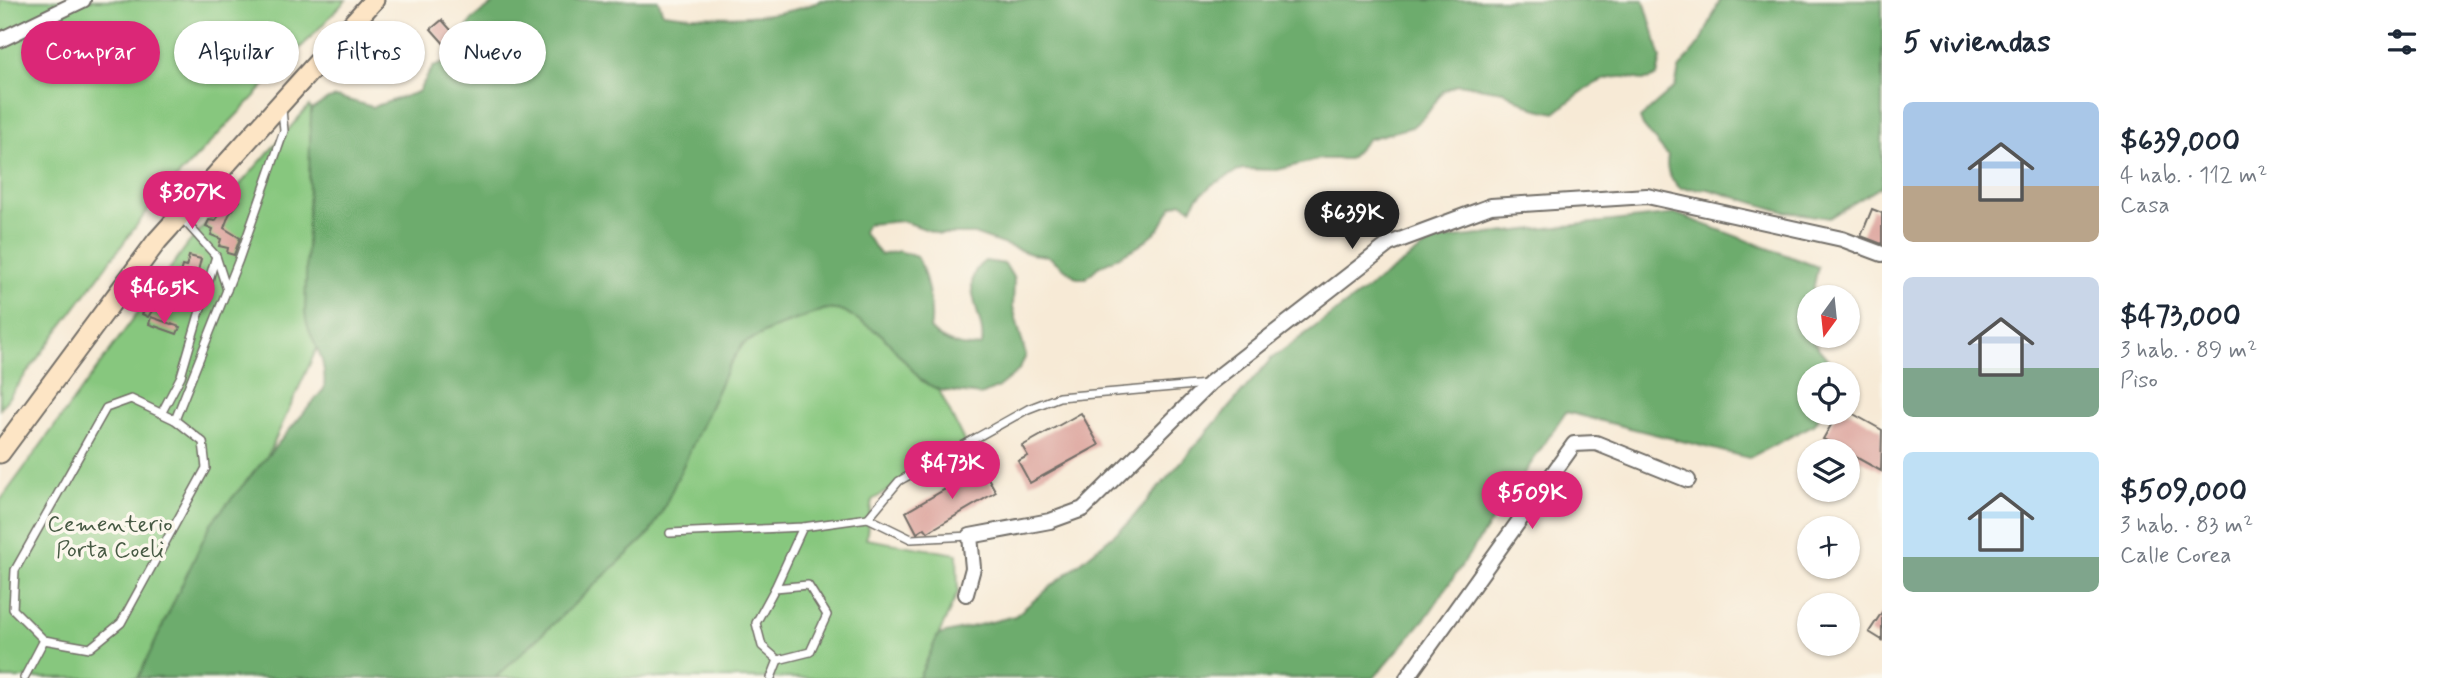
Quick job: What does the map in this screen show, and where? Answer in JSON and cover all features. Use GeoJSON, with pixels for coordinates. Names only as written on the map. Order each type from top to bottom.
{"type":"FeatureCollection","features":[{"type":"Feature","properties":{"kind":"street"},"geometry":{"type":"LineString","coordinates":[[0,40],[83,0]]}},
{"type":"Feature","properties":{"kind":"street"},"geometry":{"type":"LineString","coordinates":[[0,453],[157,241],[374,0]]}},
{"type":"Feature","properties":{"kind":"street"},"geometry":{"type":"LineString","coordinates":[[966,594],[973,568],[970,536],[1050,521],[1083,509],[1210,383],[1389,244],[1491,206],[1647,196],[1842,239],[1882,254]]}},
{"type":"Feature","properties":{"kind":"street"},"geometry":{"type":"LineString","coordinates":[[1407,678],[1574,444],[1596,443],[1688,481]]}},
{"type":"Feature","properties":{"kind":"lane"},"geometry":{"type":"LineString","coordinates":[[175,420],[227,291],[284,131],[281,101]]}},
{"type":"Feature","properties":{"kind":"lane"},"geometry":{"type":"LineString","coordinates":[[179,215],[216,257],[227,291]]}},
{"type":"Feature","properties":{"kind":"lane"},"geometry":{"type":"LineString","coordinates":[[162,412],[181,376],[216,257]]}},
{"type":"Feature","properties":{"kind":"lane"},"geometry":{"type":"LineString","coordinates":[[869,518],[899,481],[1028,409],[1059,397],[1210,383]]}},
{"type":"Feature","properties":{"kind":"lane"},"geometry":{"type":"LineString","coordinates":[[131,399],[175,420],[203,442],[206,468],[121,623],[90,648],[44,640],[13,609],[15,570],[106,408],[131,399]]}},
{"type":"Feature","properties":{"kind":"lane"},"geometry":{"type":"LineString","coordinates":[[670,533],[803,527],[869,518],[911,539],[970,536]]}},
{"type":"Feature","properties":{"kind":"lane"},"geometry":{"type":"LineString","coordinates":[[778,660],[762,646],[756,623],[803,527]]}},
{"type":"Feature","properties":{"kind":"lane"},"geometry":{"type":"LineString","coordinates":[[775,588],[808,585],[828,615],[810,652],[778,660]]}},
{"type":"Feature","properties":{"kind":"lane"},"geometry":{"type":"LineString","coordinates":[[24,678],[44,640]]}},
{"type":"Feature","properties":{"kind":"lane"},"geometry":{"type":"LineString","coordinates":[[772,678],[778,660]]}},
{"type":"Feature","properties":{"kind":"green space"},"geometry":{"type":"Polygon","coordinates":[[[0,0],[346,0],[326,21],[313,21],[313,35],[299,49],[299,21],[174,21],[174,84],[266,84],[154,202],[0,409],[0,0]]]}},
{"type":"Feature","properties":{"kind":"green space"},"geometry":{"type":"Polygon","coordinates":[[[498,0],[658,0],[663,13],[722,17],[786,11],[822,0],[1644,0],[1661,58],[1657,76],[1645,80],[1614,77],[1604,80],[1586,89],[1555,113],[1534,108],[1503,91],[1458,84],[1443,91],[1426,115],[1412,127],[1368,139],[1349,159],[1321,159],[1277,170],[1242,169],[1213,184],[1198,197],[1191,208],[1181,202],[1172,206],[1159,229],[1139,246],[1098,267],[1086,278],[1077,278],[1048,256],[1031,254],[974,234],[939,234],[903,221],[868,224],[863,232],[881,255],[899,251],[917,257],[928,292],[930,329],[954,344],[969,347],[982,345],[972,289],[973,279],[976,269],[985,261],[1005,264],[1014,279],[1013,307],[1026,356],[1018,371],[997,388],[981,395],[939,390],[922,381],[882,335],[844,311],[826,309],[773,328],[743,344],[728,367],[663,510],[649,534],[495,678],[138,678],[211,523],[324,389],[323,365],[309,331],[305,312],[311,110],[328,99],[337,97],[373,107],[418,92],[433,67],[439,65],[439,84],[546,84],[546,21],[472,20],[498,0]]]}},
{"type":"Feature","properties":{"kind":"green space"},"geometry":{"type":"Polygon","coordinates":[[[1720,0],[1882,0],[1882,186],[1829,218],[1782,211],[1708,189],[1680,188],[1676,184],[1668,170],[1668,156],[1643,126],[1640,118],[1675,87],[1679,69],[1702,40],[1720,0]]]}},
{"type":"Feature","properties":{"kind":"green space","name":"Cementerio Porta Coeli"},"geometry":{"type":"Polygon","coordinates":[[[309,106],[374,204],[323,335],[166,678],[0,678],[0,501],[188,244],[309,106]]]}},
{"type":"Feature","properties":{"kind":"green space"},"geometry":{"type":"Polygon","coordinates":[[[1677,214],[1818,267],[1814,285],[1797,285],[1797,348],[1818,348],[1830,362],[1797,362],[1797,425],[1813,425],[1749,458],[1566,412],[1428,615],[1374,678],[919,678],[938,635],[1015,616],[1127,524],[1271,359],[1434,240],[1677,214]]]}},
{"type":"Feature","properties":{"kind":"green space"},"geometry":{"type":"Polygon","coordinates":[[[826,309],[844,311],[882,335],[922,381],[939,390],[966,445],[872,500],[866,539],[957,554],[958,592],[919,678],[495,678],[649,534],[728,367],[743,344],[773,328],[826,309]]]}},
{"type":"Feature","properties":{"kind":"building"},"geometry":{"type":"Polygon","coordinates":[[[439,22],[439,38],[431,29],[439,22]]]}},
{"type":"Feature","properties":{"kind":"building"},"geometry":{"type":"Polygon","coordinates":[[[232,196],[240,201],[229,215],[224,228],[240,238],[234,255],[227,253],[228,248],[219,246],[221,239],[211,235],[213,229],[206,226],[209,220],[215,221],[232,196]]]}},
{"type":"Feature","properties":{"kind":"building"},"geometry":{"type":"Polygon","coordinates":[[[1872,209],[1882,213],[1882,244],[1861,236],[1872,209]]]}},
{"type":"Feature","properties":{"kind":"building"},"geometry":{"type":"Polygon","coordinates":[[[189,256],[201,259],[193,291],[176,287],[182,266],[186,267],[189,256]]]}},
{"type":"Feature","properties":{"kind":"building"},"geometry":{"type":"Polygon","coordinates":[[[163,283],[168,287],[148,317],[142,314],[163,283]]]}},
{"type":"Feature","properties":{"kind":"building"},"geometry":{"type":"Polygon","coordinates":[[[172,287],[189,295],[186,301],[169,294],[172,287]]]}},
{"type":"Feature","properties":{"kind":"building"},"geometry":{"type":"Polygon","coordinates":[[[151,317],[180,327],[177,334],[149,324],[151,317]]]}},
{"type":"Feature","properties":{"kind":"building"},"geometry":{"type":"Polygon","coordinates":[[[1081,413],[1099,445],[1030,483],[1018,461],[1028,456],[1022,446],[1081,413]]]}},
{"type":"Feature","properties":{"kind":"building"},"geometry":{"type":"Polygon","coordinates":[[[1860,418],[1882,430],[1881,471],[1860,459],[1860,439],[1823,439],[1831,425],[1860,425],[1860,418]]]}},
{"type":"Feature","properties":{"kind":"building"},"geometry":{"type":"Polygon","coordinates":[[[980,464],[996,492],[928,532],[925,528],[917,533],[906,512],[973,473],[971,470],[980,464]]]}},
{"type":"Feature","properties":{"kind":"building"},"geometry":{"type":"Polygon","coordinates":[[[1882,612],[1882,640],[1869,632],[1882,612]]]}}]}
